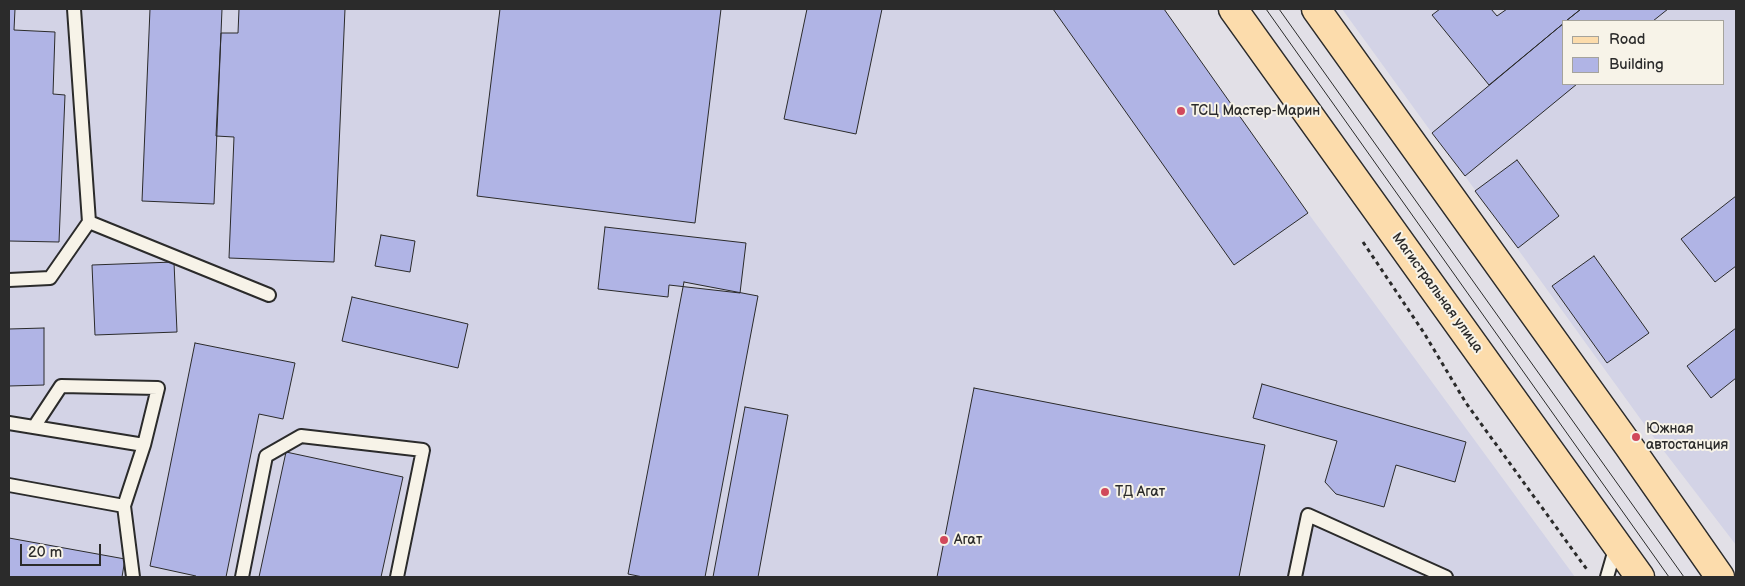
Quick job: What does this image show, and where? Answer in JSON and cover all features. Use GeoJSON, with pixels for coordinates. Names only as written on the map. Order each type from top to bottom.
{"type":"FeatureCollection","features":[{"type":"Feature","properties":{"kind":"main road","name":"Магистральная улица"},"geometry":{"type":"LineString","coordinates":[[1234,9],[1640,577]]}},
{"type":"Feature","properties":{"kind":"main road"},"geometry":{"type":"LineString","coordinates":[[1316,9],[1617,429],[1720,577]]}},
{"type":"Feature","properties":{"kind":"lane"},"geometry":{"type":"LineString","coordinates":[[9,280],[50,278],[88,222],[74,9]]}},
{"type":"Feature","properties":{"kind":"lane"},"geometry":{"type":"LineString","coordinates":[[88,222],[269,295]]}},
{"type":"Feature","properties":{"kind":"lane"},"geometry":{"type":"LineString","coordinates":[[34,427],[61,386],[158,388],[144,445],[124,506],[133,577]]}},
{"type":"Feature","properties":{"kind":"lane"},"geometry":{"type":"LineString","coordinates":[[9,423],[144,445]]}},
{"type":"Feature","properties":{"kind":"lane"},"geometry":{"type":"LineString","coordinates":[[242,577],[266,456],[301,436],[424,450],[397,577]]}},
{"type":"Feature","properties":{"kind":"lane"},"geometry":{"type":"LineString","coordinates":[[9,485],[124,506]]}},
{"type":"Feature","properties":{"kind":"lane"},"geometry":{"type":"LineString","coordinates":[[1295,577],[1308,516],[1446,577]]}},
{"type":"Feature","properties":{"kind":"lane"},"geometry":{"type":"LineString","coordinates":[[1607,577],[1617,543]]}},
{"type":"Feature","properties":{"kind":"path"},"geometry":{"type":"LineString","coordinates":[[1359,236],[1424,333],[1466,403],[1592,577]]}},
{"type":"Feature","properties":{"kind":"shaded area"},"geometry":{"type":"Polygon","coordinates":[[[9,9],[1164,9],[1308,213],[1575,577],[9,577],[9,9]]]}},
{"type":"Feature","properties":{"kind":"shaded area"},"geometry":{"type":"Polygon","coordinates":[[[1342,9],[1736,9],[1736,545],[1660,446],[1342,9]]]}},
{"type":"Feature","properties":{"kind":"building"},"geometry":{"type":"Polygon","coordinates":[[[9,9],[15,9],[14,30],[55,32],[53,94],[65,95],[59,242],[9,241],[9,9]]]}},
{"type":"Feature","properties":{"kind":"building"},"geometry":{"type":"Polygon","coordinates":[[[150,9],[222,9],[214,204],[142,201],[150,9]]]}},
{"type":"Feature","properties":{"kind":"building"},"geometry":{"type":"Polygon","coordinates":[[[239,9],[345,9],[334,262],[229,258],[234,137],[216,136],[221,33],[238,33],[239,9]]]}},
{"type":"Feature","properties":{"kind":"building"},"geometry":{"type":"Polygon","coordinates":[[[500,9],[721,9],[695,223],[477,196],[500,9]]]}},
{"type":"Feature","properties":{"kind":"building"},"geometry":{"type":"Polygon","coordinates":[[[807,9],[882,9],[856,134],[784,119],[807,9]]]}},
{"type":"Feature","properties":{"kind":"building","name":"ТСЦ Мастер-Марин"},"geometry":{"type":"Polygon","coordinates":[[[1053,9],[1164,9],[1308,213],[1234,265],[1053,9]]]}},
{"type":"Feature","properties":{"kind":"building"},"geometry":{"type":"Polygon","coordinates":[[[1440,9],[1491,9],[1497,16],[1507,9],[1581,9],[1567,20],[1562,20],[1562,25],[1489,85],[1432,15],[1440,9]]]}},
{"type":"Feature","properties":{"kind":"building"},"geometry":{"type":"Polygon","coordinates":[[[1581,9],[1668,9],[1654,20],[1567,20],[1581,9]]]}},
{"type":"Feature","properties":{"kind":"building"},"geometry":{"type":"Polygon","coordinates":[[[1562,25],[1562,85],[1576,85],[1465,176],[1432,133],[1562,25]]]}},
{"type":"Feature","properties":{"kind":"building"},"geometry":{"type":"Polygon","coordinates":[[[1517,160],[1559,216],[1518,248],[1475,191],[1517,160]]]}},
{"type":"Feature","properties":{"kind":"building"},"geometry":{"type":"Polygon","coordinates":[[[1736,196],[1736,266],[1715,282],[1681,239],[1736,196]]]}},
{"type":"Feature","properties":{"kind":"building"},"geometry":{"type":"Polygon","coordinates":[[[605,227],[746,243],[740,293],[669,285],[668,297],[598,289],[605,227]]]}},
{"type":"Feature","properties":{"kind":"building"},"geometry":{"type":"Polygon","coordinates":[[[381,235],[415,241],[410,272],[375,266],[381,235]]]}},
{"type":"Feature","properties":{"kind":"building"},"geometry":{"type":"Polygon","coordinates":[[[1594,256],[1649,333],[1607,363],[1552,286],[1594,256]]]}},
{"type":"Feature","properties":{"kind":"building"},"geometry":{"type":"Polygon","coordinates":[[[174,262],[177,332],[95,335],[92,265],[174,262]]]}},
{"type":"Feature","properties":{"kind":"building"},"geometry":{"type":"Polygon","coordinates":[[[684,282],[758,296],[705,577],[643,577],[628,574],[684,282]]]}},
{"type":"Feature","properties":{"kind":"building"},"geometry":{"type":"Polygon","coordinates":[[[352,297],[468,324],[458,368],[342,341],[352,297]]]}},
{"type":"Feature","properties":{"kind":"building"},"geometry":{"type":"Polygon","coordinates":[[[44,328],[44,385],[9,386],[9,329],[44,328]]]}},
{"type":"Feature","properties":{"kind":"building"},"geometry":{"type":"Polygon","coordinates":[[[1736,328],[1736,378],[1711,398],[1687,366],[1736,328]]]}},
{"type":"Feature","properties":{"kind":"building"},"geometry":{"type":"Polygon","coordinates":[[[195,343],[295,363],[283,419],[259,414],[226,577],[196,577],[150,566],[195,343]]]}},
{"type":"Feature","properties":{"kind":"building"},"geometry":{"type":"Polygon","coordinates":[[[1262,384],[1466,442],[1455,482],[1396,465],[1384,507],[1336,494],[1325,482],[1337,441],[1253,418],[1262,384]]]}},
{"type":"Feature","properties":{"kind":"building","name":"ТД Агат"},"geometry":{"type":"Polygon","coordinates":[[[974,388],[1265,445],[1239,577],[937,577],[974,388]]]}},
{"type":"Feature","properties":{"kind":"building"},"geometry":{"type":"Polygon","coordinates":[[[745,407],[788,415],[758,577],[713,577],[745,407]]]}},
{"type":"Feature","properties":{"kind":"building"},"geometry":{"type":"Polygon","coordinates":[[[286,452],[403,477],[381,577],[259,577],[286,452]]]}},
{"type":"Feature","properties":{"kind":"building"},"geometry":{"type":"Polygon","coordinates":[[[9,538],[125,559],[122,577],[9,577],[9,538]]]}},
{"type":"Feature","properties":{"kind":"tram line"},"geometry":{"type":"LineString","coordinates":[[1266,9],[1669,577]]}},
{"type":"Feature","properties":{"kind":"tram line"},"geometry":{"type":"LineString","coordinates":[[1279,9],[1684,577]]}},
{"type":"Feature","properties":{"kind":"place","name":"ТСЦ Мастер-Марин"},"geometry":{"type":"Point","coordinates":[1181,111]}},
{"type":"Feature","properties":{"kind":"place","name":"Южная автостанция"},"geometry":{"type":"Point","coordinates":[1636,437]}},
{"type":"Feature","properties":{"kind":"place","name":"ТД Агат"},"geometry":{"type":"Point","coordinates":[1105,492]}},
{"type":"Feature","properties":{"kind":"place","name":"Агат"},"geometry":{"type":"Point","coordinates":[944,540]}}]}
